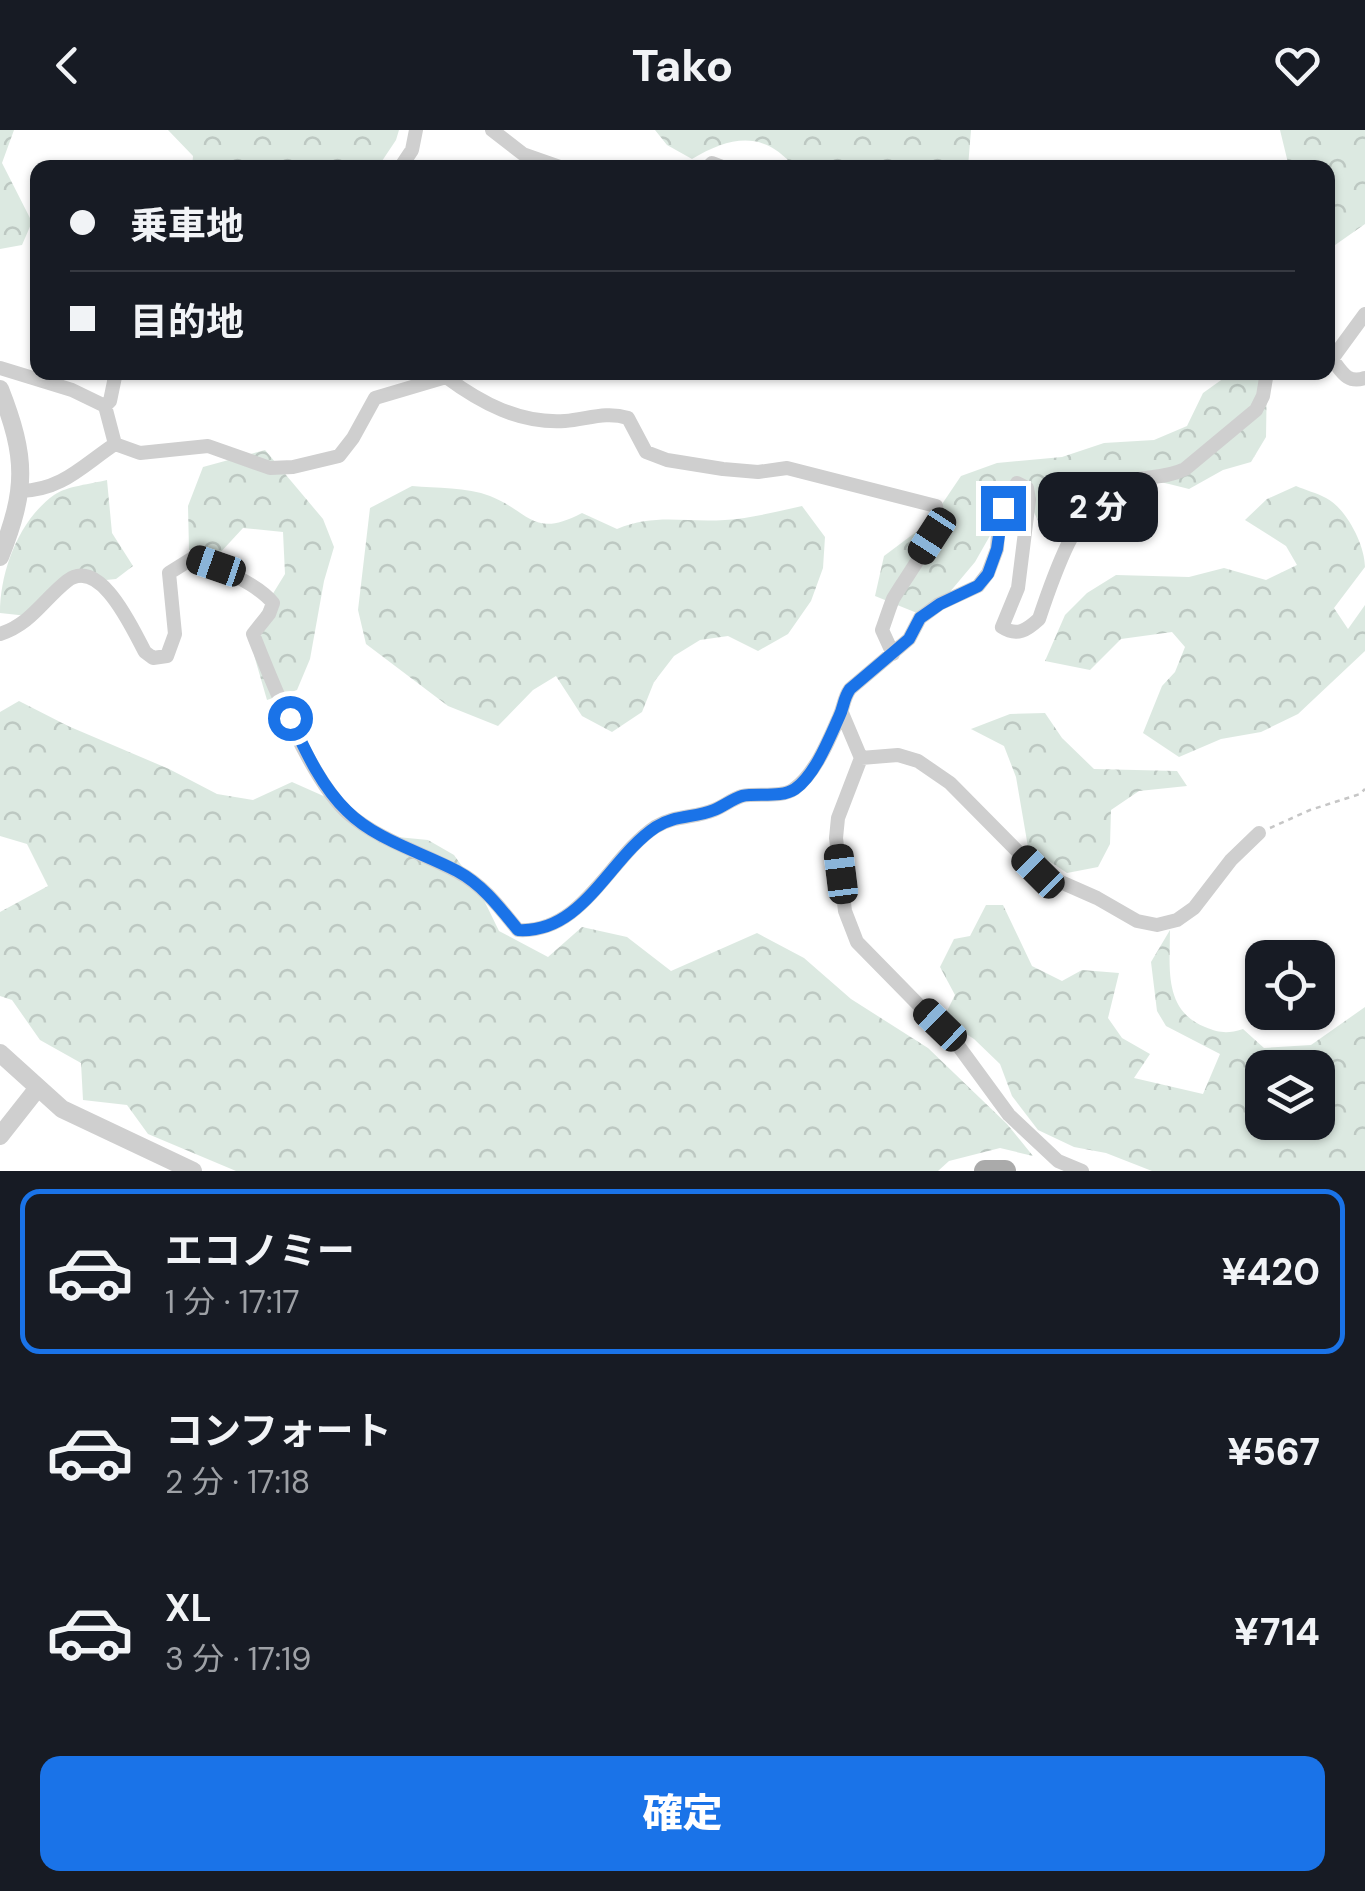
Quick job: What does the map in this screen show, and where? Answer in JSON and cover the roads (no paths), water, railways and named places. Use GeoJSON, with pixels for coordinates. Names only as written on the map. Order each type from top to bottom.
{"type":"FeatureCollection","features":[{"type":"Feature","properties":{"kind":"main road"},"geometry":{"type":"LineString","coordinates":[[984,1171],[1005,1171]]}},
{"type":"Feature","properties":{"kind":"street"},"geometry":{"type":"LineString","coordinates":[[405,160],[416,130]]}},
{"type":"Feature","properties":{"kind":"street"},"geometry":{"type":"LineString","coordinates":[[492,130],[523,154],[540,160]]}},
{"type":"Feature","properties":{"kind":"street"},"geometry":{"type":"LineString","coordinates":[[1335,353],[1365,314]]}},
{"type":"Feature","properties":{"kind":"street"},"geometry":{"type":"LineString","coordinates":[[1335,366],[1346,378],[1365,378]]}},
{"type":"Feature","properties":{"kind":"street"},"geometry":{"type":"LineString","coordinates":[[0,368],[30,377]]}},
{"type":"Feature","properties":{"kind":"street"},"geometry":{"type":"LineString","coordinates":[[39,380],[104,406],[115,444],[130,452],[208,446],[270,468],[339,456],[375,398],[439,380]]}},
{"type":"Feature","properties":{"kind":"street"},"geometry":{"type":"LineString","coordinates":[[104,406],[110,402],[114,380]]}},
{"type":"Feature","properties":{"kind":"street"},"geometry":{"type":"LineString","coordinates":[[449,380],[488,405],[522,418],[563,421],[613,413],[628,418],[646,452],[667,460],[758,472],[787,468],[936,506],[938,515],[932,536],[891,604],[882,630],[893,654]]}},
{"type":"Feature","properties":{"kind":"street"},"geometry":{"type":"LineString","coordinates":[[0,634],[32,618],[70,578],[82,575],[99,581],[112,596],[145,652],[152,658],[167,656],[175,634],[169,573],[193,558],[216,566],[267,595],[273,603],[253,634],[308,755],[331,794],[371,829],[458,871],[484,890],[518,930],[531,931],[559,922],[580,906],[640,839],[659,825],[712,812],[739,797],[792,792],[807,776],[842,713],[843,700],[850,689],[909,639],[920,618],[978,586],[988,574],[997,549],[999,519],[1017,483],[1027,488],[1029,500],[1018,588],[1002,627],[1010,632],[1023,632],[1038,619],[1091,504],[1114,486],[1130,480],[1171,476],[1185,469],[1256,410],[1266,380]]}},
{"type":"Feature","properties":{"kind":"street"},"geometry":{"type":"LineString","coordinates":[[0,390],[18,444],[21,491],[16,517],[0,557]]}},
{"type":"Feature","properties":{"kind":"street"},"geometry":{"type":"LineString","coordinates":[[21,491],[67,481],[115,444]]}},
{"type":"Feature","properties":{"kind":"street"},"geometry":{"type":"LineString","coordinates":[[842,713],[861,758],[838,818],[836,838],[846,911],[857,942],[957,1044],[1009,1116],[1058,1161],[1082,1171]]}},
{"type":"Feature","properties":{"kind":"street"},"geometry":{"type":"LineString","coordinates":[[861,758],[898,756],[918,761],[950,784],[1038,872],[1137,921],[1156,926],[1177,920],[1194,908],[1231,860],[1259,833]]}},
{"type":"Feature","properties":{"kind":"street"},"geometry":{"type":"LineString","coordinates":[[0,1053],[37,1089],[78,1119],[192,1171]]}},
{"type":"Feature","properties":{"kind":"street"},"geometry":{"type":"LineString","coordinates":[[0,1136],[37,1089]]}}]}
